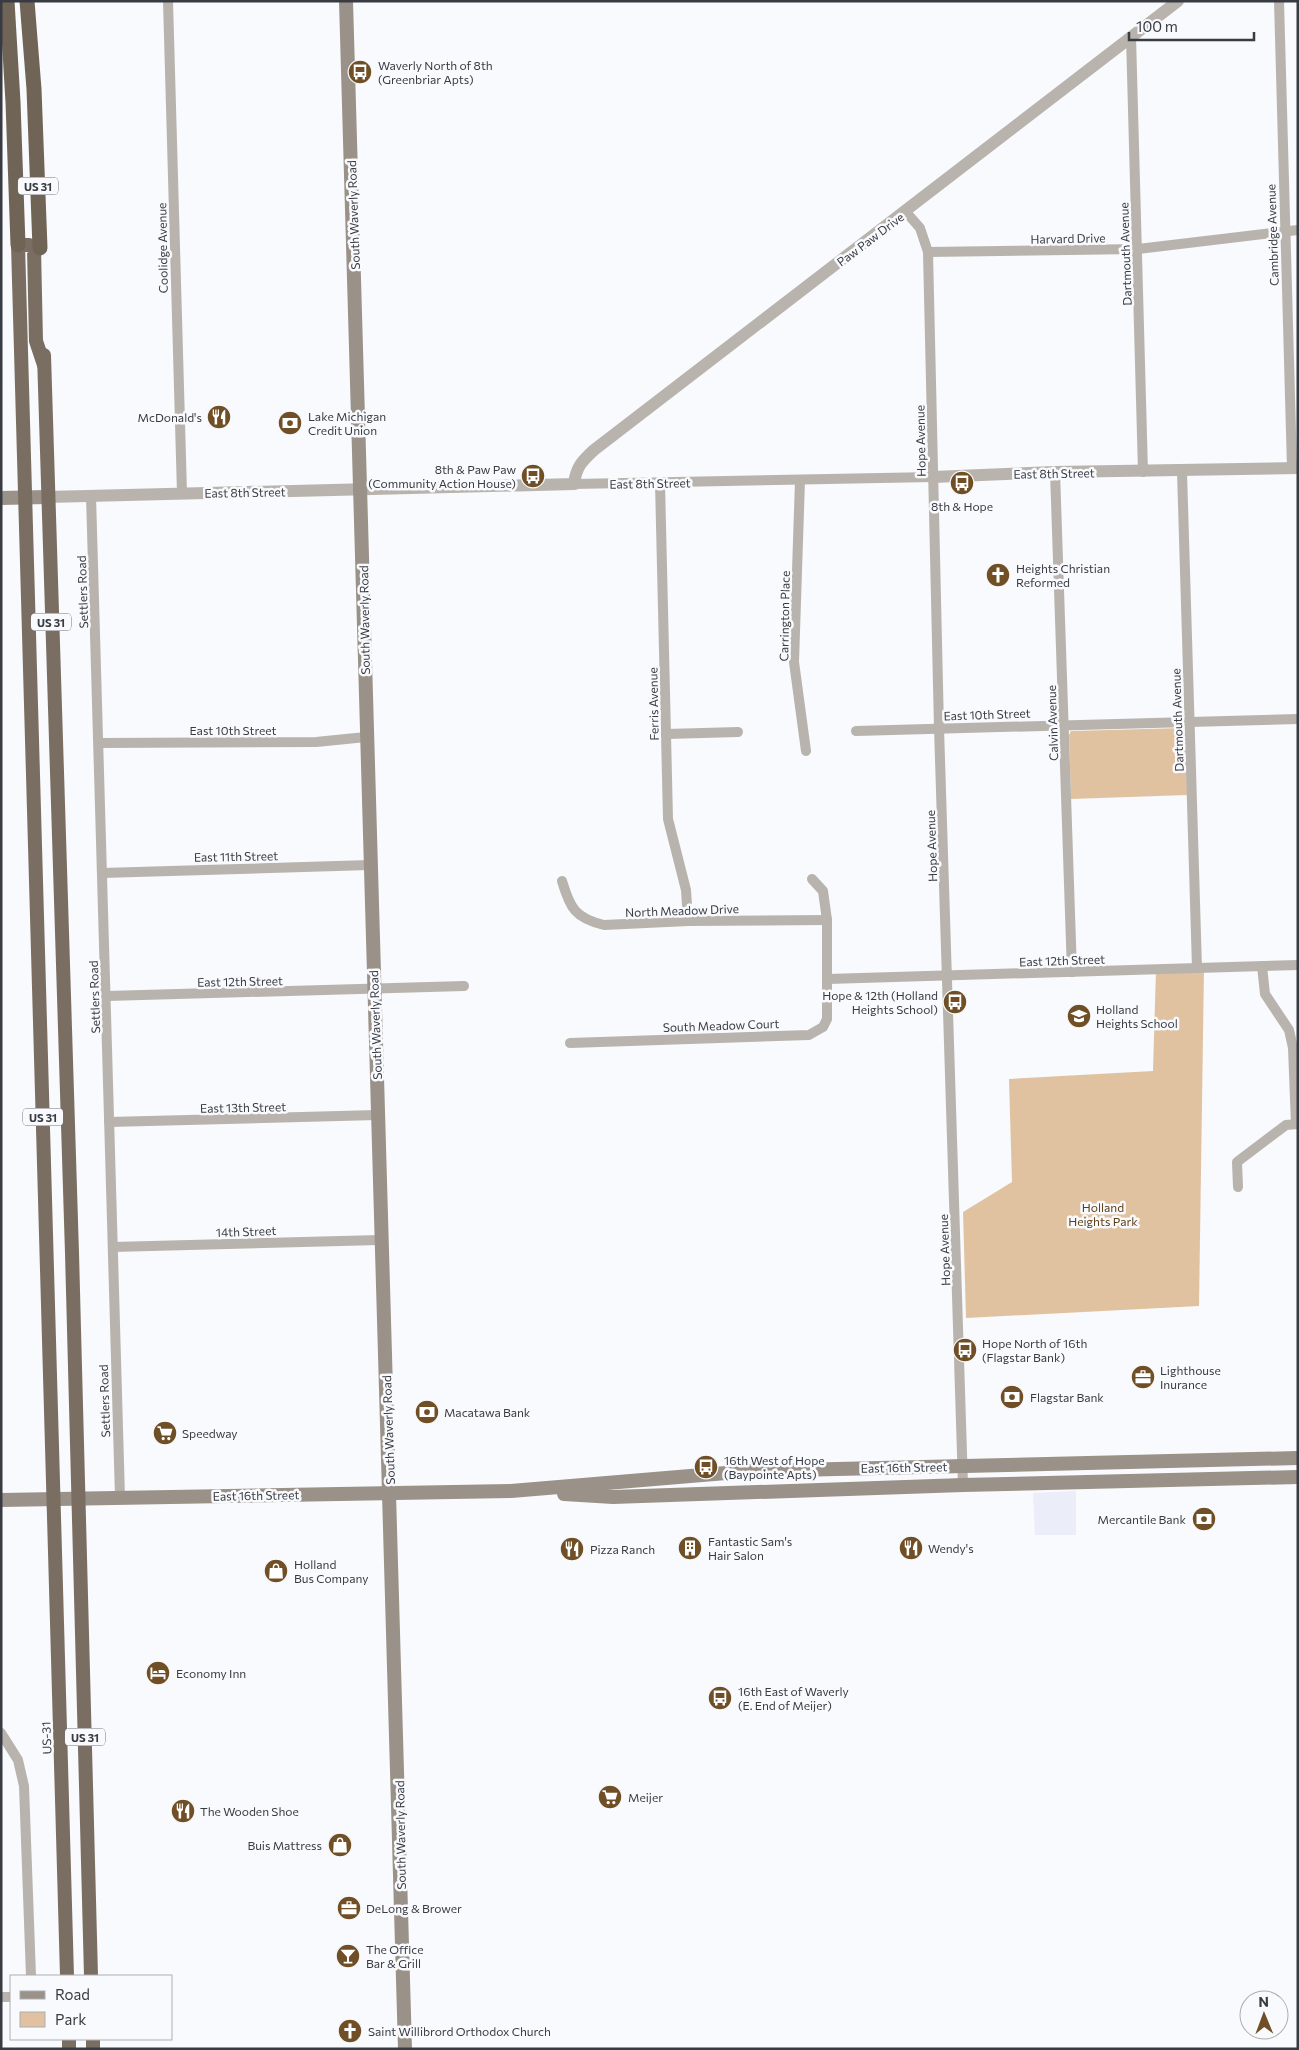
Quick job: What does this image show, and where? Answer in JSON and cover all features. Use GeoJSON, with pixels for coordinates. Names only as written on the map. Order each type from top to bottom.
{"type":"FeatureCollection","features":[{"type":"Feature","properties":{"kind":"highway","name":"US 31"},"geometry":{"type":"LineString","coordinates":[[7,1],[12,77],[18,245],[54,1499]]}},
{"type":"Feature","properties":{"kind":"highway","name":"US 31"},"geometry":{"type":"LineString","coordinates":[[27,1],[36,115],[72,1253],[91,1975]]}},
{"type":"Feature","properties":{"kind":"highway"},"geometry":{"type":"LineString","coordinates":[[30,27],[32,1]]}},
{"type":"Feature","properties":{"kind":"highway"},"geometry":{"type":"LineString","coordinates":[[1,25],[12,77]]}},
{"type":"Feature","properties":{"kind":"highway"},"geometry":{"type":"LineString","coordinates":[[18,245],[29,245],[34,248],[36,341],[44,365]]}},
{"type":"Feature","properties":{"kind":"highway"},"geometry":{"type":"LineString","coordinates":[[32,734],[42,744],[56,747]]}},
{"type":"Feature","properties":{"kind":"highway"},"geometry":{"type":"LineString","coordinates":[[47,1254],[72,1253]]}},
{"type":"Feature","properties":{"kind":"highway","name":"US-31"},"geometry":{"type":"LineString","coordinates":[[54,1499],[68,1975]]}},
{"type":"Feature","properties":{"kind":"highway"},"geometry":{"type":"LineString","coordinates":[[61,1749],[74,1763],[86,1763]]}},
{"type":"Feature","properties":{"kind":"main road","name":"South Waverly Road"},"geometry":{"type":"LineString","coordinates":[[346,1],[362,490],[366,737],[380,1240],[391,1493],[405,2049]]}},
{"type":"Feature","properties":{"kind":"main road","name":"East 8th Street"},"geometry":{"type":"LineString","coordinates":[[1,498],[47,497]]}},
{"type":"Feature","properties":{"kind":"main road","name":"East 16th Street"},"geometry":{"type":"LineString","coordinates":[[511,1492],[750,1471],[1298,1458]]}},
{"type":"Feature","properties":{"kind":"main road","name":"East 16th Street"},"geometry":{"type":"LineString","coordinates":[[1,1500],[511,1492],[613,1497],[963,1485],[1298,1477]]}},
{"type":"Feature","properties":{"kind":"street","name":"Coolidge Avenue"},"geometry":{"type":"LineString","coordinates":[[168,1],[182,494]]}},
{"type":"Feature","properties":{"kind":"street","name":"Paw Paw Drive"},"geometry":{"type":"LineString","coordinates":[[574,484],[576,470],[580,462],[594,450],[1178,1]]}},
{"type":"Feature","properties":{"kind":"street","name":"Cambridge Avenue"},"geometry":{"type":"LineString","coordinates":[[1278,1],[1284,231],[1295,468]]}},
{"type":"Feature","properties":{"kind":"street","name":"Dartmouth Avenue"},"geometry":{"type":"LineString","coordinates":[[1130,37],[1138,249],[1143,472]]}},
{"type":"Feature","properties":{"kind":"street","name":"Hope Avenue"},"geometry":{"type":"LineString","coordinates":[[906,212],[924,237],[928,252],[939,728],[963,1485]]}},
{"type":"Feature","properties":{"kind":"street","name":"Harvard Drive"},"geometry":{"type":"LineString","coordinates":[[928,252],[1138,249],[1298,230]]}},
{"type":"Feature","properties":{"kind":"street","name":"East 8th Street"},"geometry":{"type":"LineString","coordinates":[[47,497],[574,484],[933,478],[1055,472],[1182,472],[1295,468]]}},
{"type":"Feature","properties":{"kind":"street","name":"Calvin Avenue"},"geometry":{"type":"LineString","coordinates":[[1055,472],[1072,972]]}},
{"type":"Feature","properties":{"kind":"street","name":"Dartmouth Avenue"},"geometry":{"type":"LineString","coordinates":[[1182,472],[1197,968]]}},
{"type":"Feature","properties":{"kind":"street","name":"Carrington Place"},"geometry":{"type":"LineString","coordinates":[[800,480],[794,662],[806,751]]}},
{"type":"Feature","properties":{"kind":"street","name":"Ferris Avenue"},"geometry":{"type":"LineString","coordinates":[[660,483],[668,819],[686,890],[688,921]]}},
{"type":"Feature","properties":{"kind":"street","name":"Settlers Road"},"geometry":{"type":"LineString","coordinates":[[91,496],[107,996],[120,1497]]}},
{"type":"Feature","properties":{"kind":"street","name":"East 10th Street"},"geometry":{"type":"LineString","coordinates":[[856,730],[1298,719]]}},
{"type":"Feature","properties":{"kind":"street"},"geometry":{"type":"LineString","coordinates":[[667,734],[738,732]]}},
{"type":"Feature","properties":{"kind":"street","name":"East 10th Street"},"geometry":{"type":"LineString","coordinates":[[99,743],[316,742],[366,737]]}},
{"type":"Feature","properties":{"kind":"street","name":"East 11th Street"},"geometry":{"type":"LineString","coordinates":[[102,873],[370,865]]}},
{"type":"Feature","properties":{"kind":"street","name":"South Meadow Court"},"geometry":{"type":"LineString","coordinates":[[570,1043],[809,1035],[823,1027],[827,1019],[827,920],[822,891],[812,879]]}},
{"type":"Feature","properties":{"kind":"street","name":"North Meadow Drive"},"geometry":{"type":"LineString","coordinates":[[562,881],[570,906],[583,918],[604,925],[688,921],[827,920]]}},
{"type":"Feature","properties":{"kind":"street","name":"East 12th Street"},"geometry":{"type":"LineString","coordinates":[[828,979],[1298,965]]}},
{"type":"Feature","properties":{"kind":"street"},"geometry":{"type":"LineString","coordinates":[[1238,1187],[1238,1162],[1286,1125],[1297,1124],[1293,1048],[1289,1030],[1265,994],[1262,966]]}},
{"type":"Feature","properties":{"kind":"street","name":"East 12th Street"},"geometry":{"type":"LineString","coordinates":[[107,996],[464,986]]}},
{"type":"Feature","properties":{"kind":"street","name":"East 13th Street"},"geometry":{"type":"LineString","coordinates":[[109,1122],[377,1115]]}},
{"type":"Feature","properties":{"kind":"street","name":"14th Street"},"geometry":{"type":"LineString","coordinates":[[113,1247],[380,1240]]}},
{"type":"Feature","properties":{"kind":"street"},"geometry":{"type":"LineString","coordinates":[[1,1733],[18,1760],[24,1786],[31,1975]]}},
{"type":"Feature","properties":{"kind":"shaded area"},"geometry":{"type":"Polygon","coordinates":[[[1076,1491],[1076,1535],[1035,1535],[1033,1493],[1076,1491]]]}},
{"type":"Feature","properties":{"kind":"green space"},"geometry":{"type":"Polygon","coordinates":[[[1182,728],[1186,733],[1187,795],[1071,799],[1069,735],[1071,731],[1182,728]]]}},
{"type":"Feature","properties":{"kind":"green space","name":"Holland Heights Park"},"geometry":{"type":"Polygon","coordinates":[[[1204,968],[1199,1306],[966,1318],[963,1212],[1012,1182],[1009,1079],[1153,1071],[1156,969],[1204,968]]]}},
{"type":"Feature","properties":{"kind":"place","name":"Waverly North of 8th (Greenbriar Apts)"},"geometry":{"type":"Point","coordinates":[360,72]}},
{"type":"Feature","properties":{"kind":"place","name":"McDonald's"},"geometry":{"type":"Point","coordinates":[219,417]}},
{"type":"Feature","properties":{"kind":"place","name":"Lake Michigan Credit Union"},"geometry":{"type":"Point","coordinates":[290,423]}},
{"type":"Feature","properties":{"kind":"place","name":"8th & Paw Paw (Community Action House)"},"geometry":{"type":"Point","coordinates":[533,476]}},
{"type":"Feature","properties":{"kind":"place","name":"8th & Hope"},"geometry":{"type":"Point","coordinates":[962,483]}},
{"type":"Feature","properties":{"kind":"place","name":"Heights Christian Reformed"},"geometry":{"type":"Point","coordinates":[998,575]}},
{"type":"Feature","properties":{"kind":"place","name":"Hope & 12th (Holland Heights School)"},"geometry":{"type":"Point","coordinates":[955,1002]}},
{"type":"Feature","properties":{"kind":"place","name":"Holland Heights School"},"geometry":{"type":"Point","coordinates":[1079,1016]}},
{"type":"Feature","properties":{"kind":"place","name":"Hope North of 16th (Flagstar Bank)"},"geometry":{"type":"Point","coordinates":[965,1350]}},
{"type":"Feature","properties":{"kind":"place","name":"Lighthouse Inurance"},"geometry":{"type":"Point","coordinates":[1143,1377]}},
{"type":"Feature","properties":{"kind":"place","name":"Flagstar Bank"},"geometry":{"type":"Point","coordinates":[1012,1397]}},
{"type":"Feature","properties":{"kind":"place","name":"Macatawa Bank"},"geometry":{"type":"Point","coordinates":[427,1412]}},
{"type":"Feature","properties":{"kind":"place","name":"Speedway"},"geometry":{"type":"Point","coordinates":[165,1433]}},
{"type":"Feature","properties":{"kind":"place","name":"16th West of Hope (Baypointe Apts)"},"geometry":{"type":"Point","coordinates":[706,1467]}},
{"type":"Feature","properties":{"kind":"place","name":"Mercantile Bank"},"geometry":{"type":"Point","coordinates":[1204,1519]}},
{"type":"Feature","properties":{"kind":"place","name":"Fantastic Sam's Hair Salon"},"geometry":{"type":"Point","coordinates":[690,1548]}},
{"type":"Feature","properties":{"kind":"place","name":"Wendy's"},"geometry":{"type":"Point","coordinates":[911,1548]}},
{"type":"Feature","properties":{"kind":"place","name":"Pizza Ranch"},"geometry":{"type":"Point","coordinates":[572,1549]}},
{"type":"Feature","properties":{"kind":"place","name":"Holland Bus Company"},"geometry":{"type":"Point","coordinates":[276,1571]}},
{"type":"Feature","properties":{"kind":"place","name":"Economy Inn"},"geometry":{"type":"Point","coordinates":[158,1673]}},
{"type":"Feature","properties":{"kind":"place","name":"16th East of Waverly (E. End of Meijer)"},"geometry":{"type":"Point","coordinates":[720,1698]}},
{"type":"Feature","properties":{"kind":"place","name":"Meijer"},"geometry":{"type":"Point","coordinates":[610,1797]}},
{"type":"Feature","properties":{"kind":"place","name":"The Wooden Shoe"},"geometry":{"type":"Point","coordinates":[183,1811]}},
{"type":"Feature","properties":{"kind":"place","name":"Buis Mattress"},"geometry":{"type":"Point","coordinates":[340,1845]}},
{"type":"Feature","properties":{"kind":"place","name":"DeLong & Brower"},"geometry":{"type":"Point","coordinates":[349,1908]}},
{"type":"Feature","properties":{"kind":"place","name":"The Office Bar & Grill"},"geometry":{"type":"Point","coordinates":[348,1956]}},
{"type":"Feature","properties":{"kind":"place","name":"Saint Willibrord Orthodox Church"},"geometry":{"type":"Point","coordinates":[350,2031]}}]}
